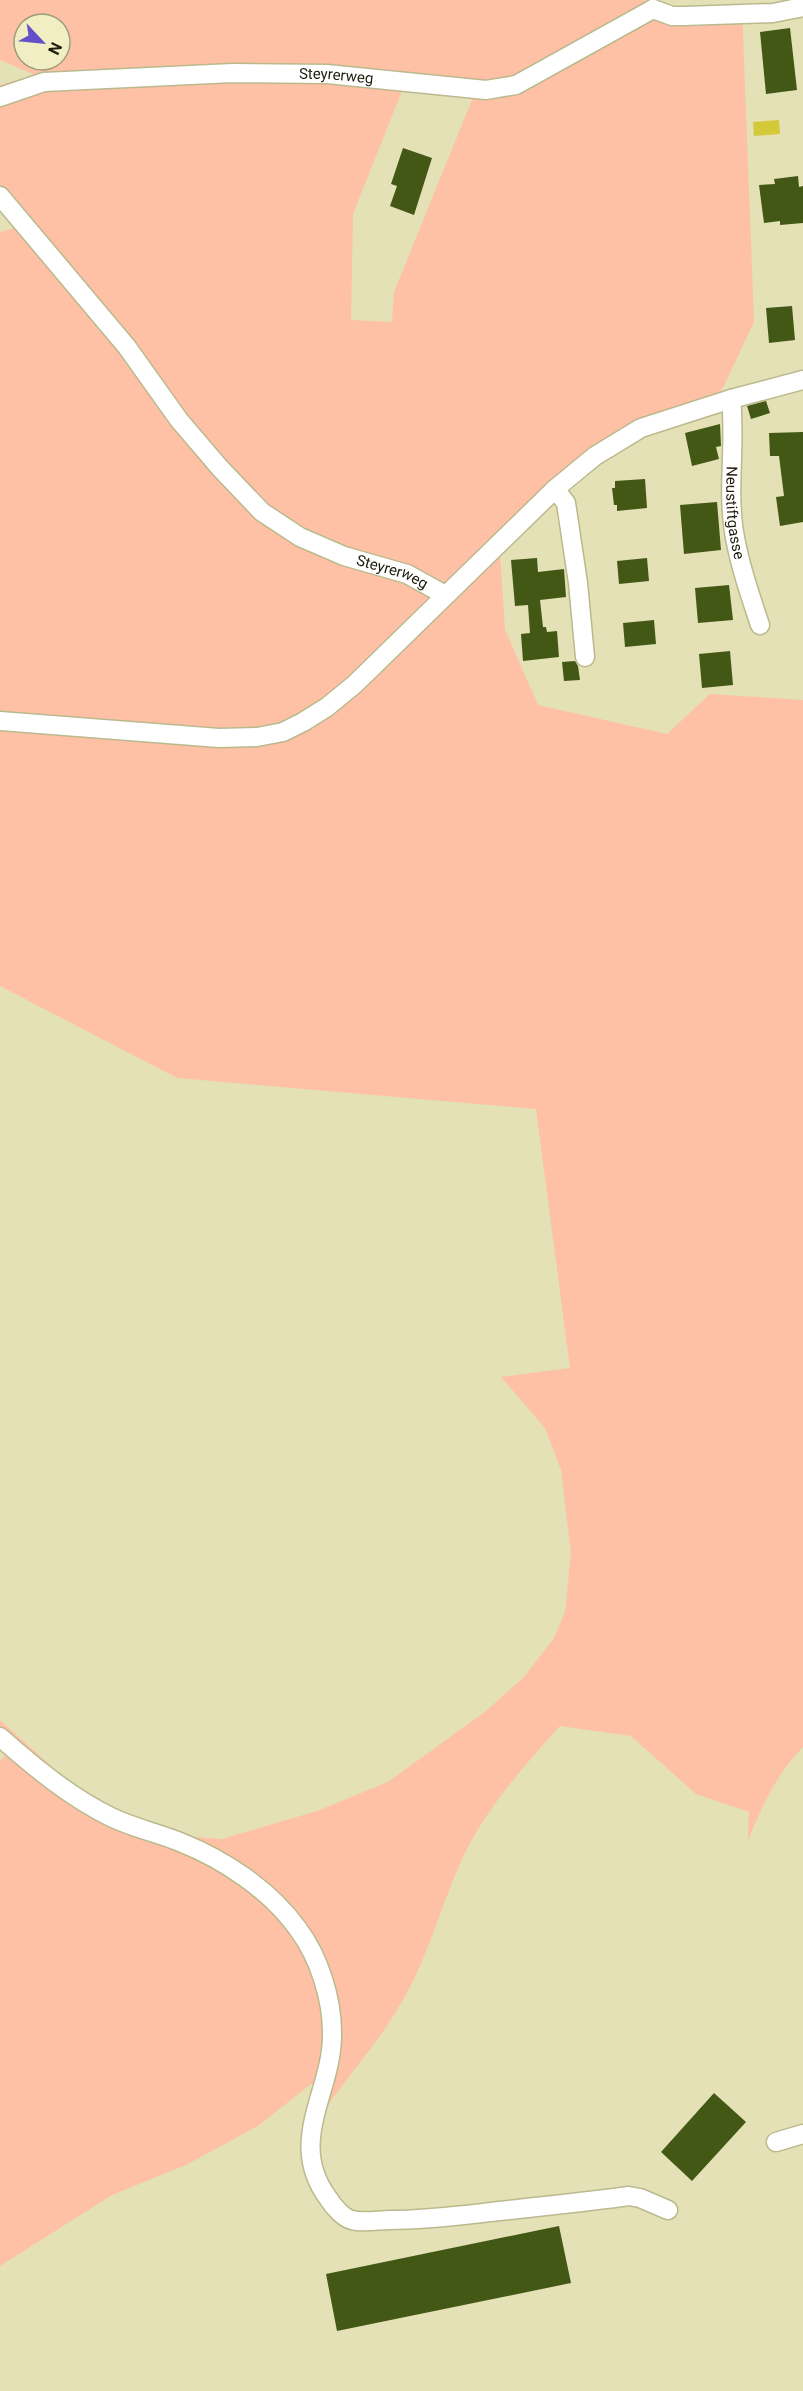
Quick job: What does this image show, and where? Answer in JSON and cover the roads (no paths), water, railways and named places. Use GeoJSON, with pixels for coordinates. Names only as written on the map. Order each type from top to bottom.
{"type":"FeatureCollection","features":[{"type":"Feature","properties":{"kind":"street"},"geometry":{"type":"LineString","coordinates":[[655,4],[672,16],[773,13],[803,7]]}},
{"type":"Feature","properties":{"kind":"street","name":"Steyrerweg"},"geometry":{"type":"LineString","coordinates":[[0,97],[44,82],[233,73],[327,74],[486,90],[516,85],[655,4]]}},
{"type":"Feature","properties":{"kind":"street","name":"Steyrerweg"},"geometry":{"type":"LineString","coordinates":[[0,196],[127,346],[179,420],[262,512],[300,537],[344,555],[407,574],[445,594],[355,684],[327,707],[283,732],[257,737],[219,738],[0,721]]}},
{"type":"Feature","properties":{"kind":"street"},"geometry":{"type":"LineString","coordinates":[[445,594],[555,489],[595,456],[641,429],[730,399],[803,380]]}},
{"type":"Feature","properties":{"kind":"street","name":"Neustiftgasse"},"geometry":{"type":"LineString","coordinates":[[730,399],[734,531],[740,560],[760,625]]}},
{"type":"Feature","properties":{"kind":"street"},"geometry":{"type":"LineString","coordinates":[[555,489],[566,502],[578,583],[585,657]]}},
{"type":"Feature","properties":{"kind":"street"},"geometry":{"type":"LineString","coordinates":[[0,1737],[26,1760],[91,1806],[131,1826],[183,1843],[242,1876],[263,1892],[299,1930],[312,1952],[321,1975],[332,2030],[331,2057],[310,2128],[310,2151],[314,2169],[324,2192],[335,2208],[351,2220],[413,2220],[629,2196],[640,2198],[668,2210]]}},
{"type":"Feature","properties":{"kind":"street"},"geometry":{"type":"LineString","coordinates":[[776,2142],[803,2134]]}}]}
